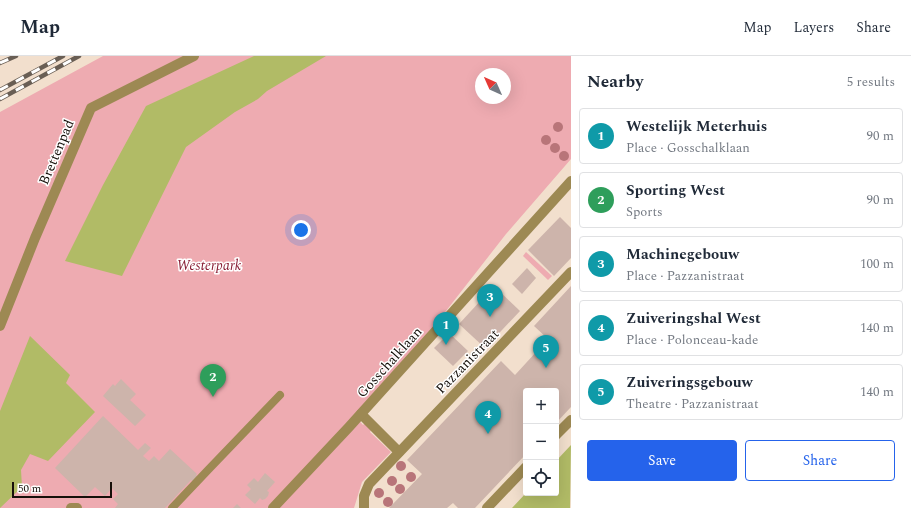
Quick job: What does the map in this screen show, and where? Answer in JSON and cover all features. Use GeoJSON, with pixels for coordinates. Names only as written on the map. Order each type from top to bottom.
{"type":"FeatureCollection","features":[{"type":"Feature","properties":{"kind":"street","name":"Brettenpad"},"geometry":{"type":"LineString","coordinates":[[0,326],[35,238],[91,108],[194,56]]}},
{"type":"Feature","properties":{"kind":"street","name":"Gosschalklaan"},"geometry":{"type":"LineString","coordinates":[[274,508],[571,181]]}},
{"type":"Feature","properties":{"kind":"street","name":"Pazzanistraat"},"geometry":{"type":"LineString","coordinates":[[364,508],[364,496],[369,484],[571,272]]}},
{"type":"Feature","properties":{"kind":"street"},"geometry":{"type":"LineString","coordinates":[[360,414],[399,452]]}},
{"type":"Feature","properties":{"kind":"street"},"geometry":{"type":"LineString","coordinates":[[559,432],[571,420]]}},
{"type":"Feature","properties":{"kind":"street"},"geometry":{"type":"LineString","coordinates":[[487,508],[523,470]]}},
{"type":"Feature","properties":{"kind":"street"},"geometry":{"type":"LineString","coordinates":[[71,508],[77,508]]}},
{"type":"Feature","properties":{"kind":"lane"},"geometry":{"type":"LineString","coordinates":[[172,508],[280,395]]}},
{"type":"Feature","properties":{"kind":"green space","name":"Westerpark"},"geometry":{"type":"Polygon","coordinates":[[[103,56],[571,56],[571,159],[506,234],[421,343],[354,415],[363,425],[365,423],[372,429],[370,432],[391,452],[362,482],[354,508],[0,508],[0,112],[103,56]]]}},
{"type":"Feature","properties":{"kind":"green space"},"geometry":{"type":"Polygon","coordinates":[[[526,252],[552,276],[548,280],[523,256],[526,252]]]}},
{"type":"Feature","properties":{"kind":"shaded area"},"geometry":{"type":"Polygon","coordinates":[[[254,56],[326,56],[267,91],[258,99],[235,112],[186,147],[122,276],[65,261],[103,185],[146,106],[254,56]]]}},
{"type":"Feature","properties":{"kind":"shaded area"},"geometry":{"type":"Polygon","coordinates":[[[30,336],[70,375],[66,383],[95,412],[48,461],[30,454],[21,470],[22,487],[0,508],[0,411],[30,336]]]}},
{"type":"Feature","properties":{"kind":"shaded area"},"geometry":{"type":"Polygon","coordinates":[[[571,445],[570,508],[512,508],[523,496],[559,496],[559,458],[571,445]]]}},
{"type":"Feature","properties":{"kind":"building"},"geometry":{"type":"Polygon","coordinates":[[[560,217],[571,228],[571,258],[554,276],[528,250],[560,217]]]}},
{"type":"Feature","properties":{"kind":"building"},"geometry":{"type":"Polygon","coordinates":[[[527,268],[536,278],[522,294],[512,284],[527,268]]]}},
{"type":"Feature","properties":{"kind":"building"},"geometry":{"type":"Polygon","coordinates":[[[494,286],[520,311],[485,348],[459,324],[494,286]]]}},
{"type":"Feature","properties":{"kind":"building"},"geometry":{"type":"Polygon","coordinates":[[[571,286],[571,407],[559,420],[559,388],[523,388],[523,457],[475,508],[458,508],[453,503],[447,508],[389,508],[422,474],[407,460],[501,361],[515,375],[548,339],[534,326],[571,286]]]}},
{"type":"Feature","properties":{"kind":"building"},"geometry":{"type":"Polygon","coordinates":[[[449,333],[468,351],[453,366],[434,348],[449,333]]]}},
{"type":"Feature","properties":{"kind":"building"},"geometry":{"type":"Polygon","coordinates":[[[121,379],[136,394],[130,400],[146,415],[135,426],[103,396],[113,384],[115,386],[121,379]]]}},
{"type":"Feature","properties":{"kind":"building"},"geometry":{"type":"Polygon","coordinates":[[[103,416],[138,450],[145,443],[151,448],[143,456],[149,461],[154,456],[159,461],[170,449],[197,474],[196,475],[198,477],[194,482],[191,480],[165,508],[115,508],[118,504],[113,499],[118,494],[112,488],[105,496],[95,487],[85,497],[55,468],[103,416]]]}},
{"type":"Feature","properties":{"kind":"building"},"geometry":{"type":"Polygon","coordinates":[[[265,473],[275,482],[267,491],[269,492],[268,496],[262,500],[260,498],[255,504],[245,495],[251,489],[247,485],[254,478],[258,482],[265,473]]]}},
{"type":"Feature","properties":{"kind":"building"},"geometry":{"type":"Polygon","coordinates":[[[237,504],[241,508],[233,508],[237,504]]]}},
{"type":"Feature","properties":{"kind":"railway"},"geometry":{"type":"LineString","coordinates":[[0,63],[16,56]]}},
{"type":"Feature","properties":{"kind":"railway"},"geometry":{"type":"LineString","coordinates":[[0,90],[63,56]]}},
{"type":"Feature","properties":{"kind":"railway"},"geometry":{"type":"LineString","coordinates":[[0,99],[79,56]]}},
{"type":"Feature","properties":{"kind":"place","name":"Machinegebouw"},"geometry":{"type":"Point","coordinates":[490,317]}},
{"type":"Feature","properties":{"kind":"place","name":"Westelijk Meterhuis"},"geometry":{"type":"Point","coordinates":[446,345]}},
{"type":"Feature","properties":{"kind":"place","name":"Zuiveringsgebouw"},"geometry":{"type":"Point","coordinates":[546,368]}},
{"type":"Feature","properties":{"kind":"place","name":"Sporting West"},"geometry":{"type":"Point","coordinates":[213,397]}},
{"type":"Feature","properties":{"kind":"place","name":"Zuiveringshal West"},"geometry":{"type":"Point","coordinates":[488,434]}}]}
